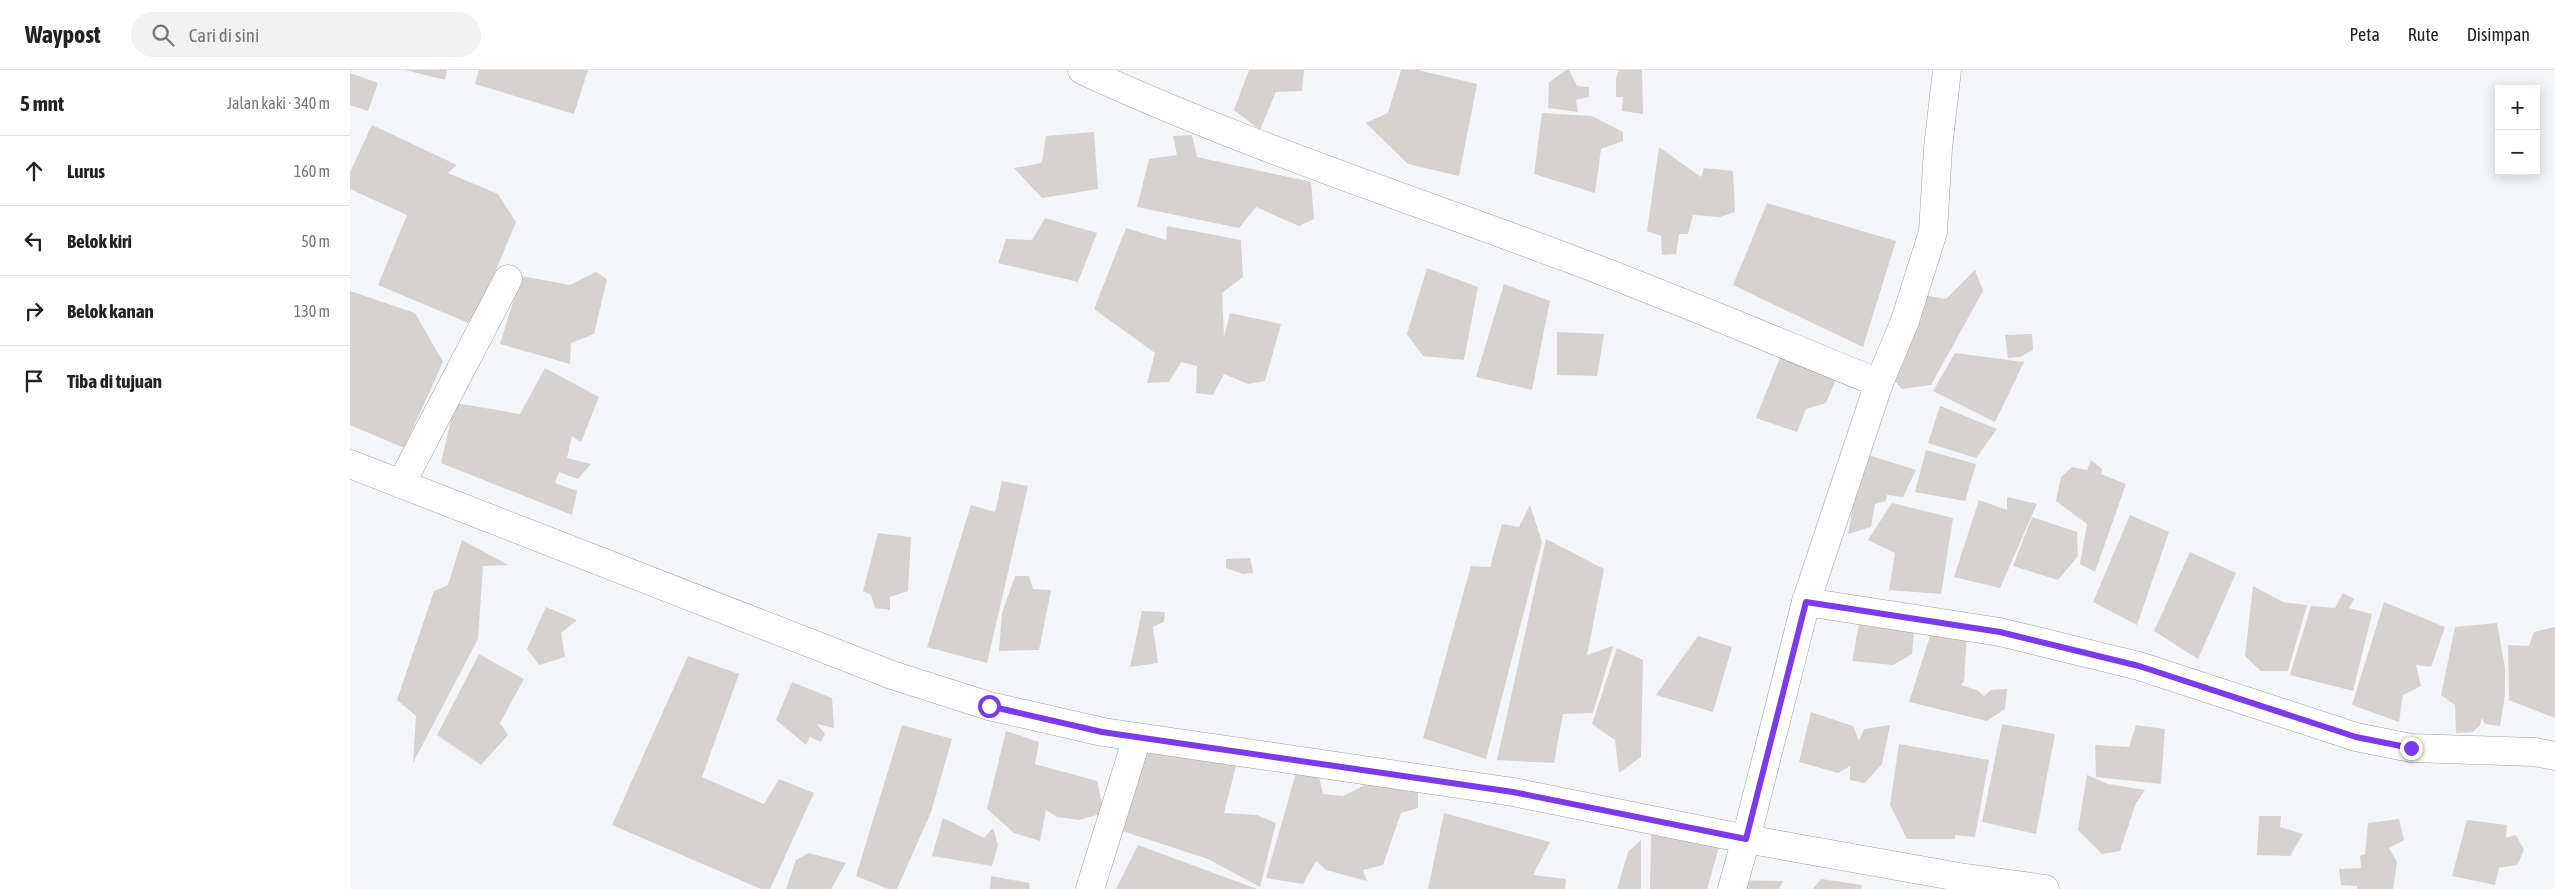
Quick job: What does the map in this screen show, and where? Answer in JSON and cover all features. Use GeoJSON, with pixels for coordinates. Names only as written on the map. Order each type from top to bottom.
{"type":"FeatureCollection","features":[{"type":"Feature","properties":{"kind":"street"},"geometry":{"type":"LineString","coordinates":[[1082,70],[1177,113],[1343,177],[1569,258],[1879,383]]}},
{"type":"Feature","properties":{"kind":"street"},"geometry":{"type":"LineString","coordinates":[[1732,889],[1806,602],[1879,383],[1905,321],[1932,232],[1938,148],[1947,70]]}},
{"type":"Feature","properties":{"kind":"street"},"geometry":{"type":"LineString","coordinates":[[401,484],[508,279]]}},
{"type":"Feature","properties":{"kind":"street"},"geometry":{"type":"LineString","coordinates":[[350,464],[892,675],[989,706],[1102,732],[1513,792],[1746,839],[1959,878],[2045,889]]}},
{"type":"Feature","properties":{"kind":"street"},"geometry":{"type":"LineString","coordinates":[[1806,602],[2000,632],[2139,666],[2356,737],[2411,748],[2535,752],[2555,756]]}},
{"type":"Feature","properties":{"kind":"street"},"geometry":{"type":"LineString","coordinates":[[1090,889],[1138,738]]}},
{"type":"Feature","properties":{"kind":"building"},"geometry":{"type":"Polygon","coordinates":[[[405,70],[447,70],[445,80],[405,70]]]}},
{"type":"Feature","properties":{"kind":"building"},"geometry":{"type":"Polygon","coordinates":[[[479,70],[588,70],[574,114],[475,84],[479,70]]]}},
{"type":"Feature","properties":{"kind":"building"},"geometry":{"type":"Polygon","coordinates":[[[1249,70],[1304,70],[1302,91],[1276,92],[1260,130],[1234,110],[1249,70]]]}},
{"type":"Feature","properties":{"kind":"building"},"geometry":{"type":"Polygon","coordinates":[[[1401,70],[1418,70],[1477,84],[1459,176],[1408,164],[1366,123],[1388,113],[1401,70]]]}},
{"type":"Feature","properties":{"kind":"building"},"geometry":{"type":"Polygon","coordinates":[[[1566,70],[1569,70],[1577,86],[1589,87],[1589,97],[1576,100],[1578,112],[1548,108],[1549,82],[1566,70]]]}},
{"type":"Feature","properties":{"kind":"building"},"geometry":{"type":"Polygon","coordinates":[[[1619,70],[1642,70],[1643,114],[1622,111],[1623,97],[1616,97],[1616,79],[1619,70]]]}},
{"type":"Feature","properties":{"kind":"building"},"geometry":{"type":"Polygon","coordinates":[[[350,73],[378,83],[368,111],[350,105],[350,73]]]}},
{"type":"Feature","properties":{"kind":"building"},"geometry":{"type":"Polygon","coordinates":[[[1542,113],[1592,116],[1623,132],[1623,141],[1601,149],[1595,193],[1534,174],[1542,113]]]}},
{"type":"Feature","properties":{"kind":"building"},"geometry":{"type":"Polygon","coordinates":[[[372,125],[457,165],[448,173],[498,194],[516,222],[473,325],[378,285],[407,215],[350,189],[350,172],[372,125]]]}},
{"type":"Feature","properties":{"kind":"building"},"geometry":{"type":"Polygon","coordinates":[[[1094,132],[1098,189],[1042,198],[1014,168],[1042,163],[1046,136],[1094,132]]]}},
{"type":"Feature","properties":{"kind":"building"},"geometry":{"type":"Polygon","coordinates":[[[1192,135],[1197,157],[1311,182],[1314,219],[1299,226],[1256,207],[1239,228],[1137,207],[1149,159],[1177,155],[1173,136],[1192,135]]]}},
{"type":"Feature","properties":{"kind":"building"},"geometry":{"type":"Polygon","coordinates":[[[1659,147],[1701,177],[1704,168],[1733,171],[1735,212],[1720,217],[1693,215],[1688,234],[1679,234],[1676,254],[1662,255],[1661,236],[1647,231],[1659,147]]]}},
{"type":"Feature","properties":{"kind":"building"},"geometry":{"type":"Polygon","coordinates":[[[1767,203],[1896,241],[1863,347],[1733,285],[1767,203]]]}},
{"type":"Feature","properties":{"kind":"building"},"geometry":{"type":"Polygon","coordinates":[[[1045,218],[1097,233],[1078,282],[998,263],[1006,239],[1032,240],[1045,218]]]}},
{"type":"Feature","properties":{"kind":"building"},"geometry":{"type":"Polygon","coordinates":[[[1167,226],[1241,240],[1243,277],[1222,293],[1224,337],[1230,313],[1281,324],[1265,381],[1248,384],[1224,374],[1213,395],[1196,393],[1197,366],[1181,362],[1169,382],[1147,383],[1155,353],[1094,309],[1126,228],[1166,240],[1167,226]]]}},
{"type":"Feature","properties":{"kind":"building"},"geometry":{"type":"Polygon","coordinates":[[[1427,268],[1478,287],[1464,360],[1423,356],[1407,334],[1427,268]]]}},
{"type":"Feature","properties":{"kind":"building"},"geometry":{"type":"Polygon","coordinates":[[[1975,270],[1983,291],[1931,385],[1902,389],[1887,372],[1919,294],[1946,299],[1975,270]]]}},
{"type":"Feature","properties":{"kind":"building"},"geometry":{"type":"Polygon","coordinates":[[[596,272],[607,279],[594,334],[571,343],[570,364],[500,344],[521,276],[570,285],[596,272]]]}},
{"type":"Feature","properties":{"kind":"building"},"geometry":{"type":"Polygon","coordinates":[[[1504,284],[1550,301],[1532,390],[1476,377],[1504,284]]]}},
{"type":"Feature","properties":{"kind":"building"},"geometry":{"type":"Polygon","coordinates":[[[350,291],[415,313],[443,362],[404,448],[350,425],[350,291]]]}},
{"type":"Feature","properties":{"kind":"building"},"geometry":{"type":"Polygon","coordinates":[[[1557,332],[1604,334],[1597,376],[1557,375],[1557,332]]]}},
{"type":"Feature","properties":{"kind":"building"},"geometry":{"type":"Polygon","coordinates":[[[2032,334],[2033,350],[2020,357],[2008,358],[2005,335],[2032,334]]]}},
{"type":"Feature","properties":{"kind":"building"},"geometry":{"type":"Polygon","coordinates":[[[1783,350],[1839,372],[1826,403],[1806,409],[1797,432],[1756,418],[1783,350]]]}},
{"type":"Feature","properties":{"kind":"building"},"geometry":{"type":"Polygon","coordinates":[[[1955,353],[2024,362],[1995,422],[1933,391],[1955,353]]]}},
{"type":"Feature","properties":{"kind":"building"},"geometry":{"type":"Polygon","coordinates":[[[545,368],[599,397],[581,442],[572,436],[567,458],[591,464],[578,479],[559,472],[555,483],[577,491],[572,515],[441,463],[455,403],[520,414],[545,368]]]}},
{"type":"Feature","properties":{"kind":"building"},"geometry":{"type":"Polygon","coordinates":[[[1940,406],[1997,429],[1976,458],[1928,443],[1940,406]]]}},
{"type":"Feature","properties":{"kind":"building"},"geometry":{"type":"Polygon","coordinates":[[[1926,450],[1976,464],[1965,501],[1915,492],[1926,450]]]}},
{"type":"Feature","properties":{"kind":"building"},"geometry":{"type":"Polygon","coordinates":[[[1862,453],[1916,470],[1903,497],[1887,495],[1886,501],[1875,504],[1871,527],[1848,534],[1862,453]]]}},
{"type":"Feature","properties":{"kind":"building"},"geometry":{"type":"Polygon","coordinates":[[[2091,460],[2102,469],[2101,474],[2126,484],[2095,572],[2080,564],[2087,524],[2056,501],[2061,477],[2072,467],[2087,470],[2091,460]]]}},
{"type":"Feature","properties":{"kind":"building"},"geometry":{"type":"Polygon","coordinates":[[[1002,481],[1028,486],[987,663],[927,647],[971,505],[995,512],[1002,481]]]}},
{"type":"Feature","properties":{"kind":"building"},"geometry":{"type":"Polygon","coordinates":[[[2007,497],[2037,504],[2000,588],[1954,577],[1979,500],[2007,510],[2007,497]]]}},
{"type":"Feature","properties":{"kind":"building"},"geometry":{"type":"Polygon","coordinates":[[[1892,503],[1953,518],[1941,594],[1889,590],[1895,553],[1868,540],[1892,503]]]}},
{"type":"Feature","properties":{"kind":"building"},"geometry":{"type":"Polygon","coordinates":[[[1530,505],[1542,542],[1486,759],[1423,738],[1471,566],[1490,567],[1502,524],[1519,527],[1530,505]]]}},
{"type":"Feature","properties":{"kind":"building"},"geometry":{"type":"Polygon","coordinates":[[[2130,515],[2169,532],[2137,625],[2093,602],[2130,515]]]}},
{"type":"Feature","properties":{"kind":"building"},"geometry":{"type":"Polygon","coordinates":[[[2032,517],[2077,532],[2078,556],[2058,580],[2013,566],[2032,517]]]}},
{"type":"Feature","properties":{"kind":"building"},"geometry":{"type":"Polygon","coordinates":[[[878,533],[911,537],[908,591],[890,597],[890,610],[875,608],[871,595],[863,591],[878,533]]]}},
{"type":"Feature","properties":{"kind":"building"},"geometry":{"type":"Polygon","coordinates":[[[1546,539],[1604,569],[1587,655],[1613,646],[1593,713],[1563,714],[1554,763],[1497,760],[1546,539]]]}},
{"type":"Feature","properties":{"kind":"building"},"geometry":{"type":"Polygon","coordinates":[[[462,540],[508,565],[483,566],[478,639],[413,763],[416,716],[397,700],[434,591],[448,585],[462,540]]]}},
{"type":"Feature","properties":{"kind":"building"},"geometry":{"type":"Polygon","coordinates":[[[2190,552],[2236,573],[2198,659],[2154,631],[2190,552]]]}},
{"type":"Feature","properties":{"kind":"building"},"geometry":{"type":"Polygon","coordinates":[[[1250,558],[1253,573],[1243,574],[1226,568],[1226,559],[1250,558]]]}},
{"type":"Feature","properties":{"kind":"building"},"geometry":{"type":"Polygon","coordinates":[[[1015,576],[1029,576],[1033,589],[1051,590],[1039,650],[999,651],[1002,613],[1015,576]]]}},
{"type":"Feature","properties":{"kind":"building"},"geometry":{"type":"Polygon","coordinates":[[[2253,586],[2283,602],[2307,605],[2288,671],[2261,671],[2245,656],[2253,586]]]}},
{"type":"Feature","properties":{"kind":"building"},"geometry":{"type":"Polygon","coordinates":[[[2343,593],[2354,599],[2349,608],[2372,614],[2353,691],[2290,675],[2311,606],[2335,608],[2343,593]]]}},
{"type":"Feature","properties":{"kind":"building"},"geometry":{"type":"Polygon","coordinates":[[[2384,602],[2445,627],[2431,667],[2416,665],[2421,686],[2403,695],[2399,722],[2352,705],[2384,602]]]}},
{"type":"Feature","properties":{"kind":"building"},"geometry":{"type":"Polygon","coordinates":[[[546,607],[577,620],[561,633],[565,657],[539,665],[527,649],[546,607]]]}},
{"type":"Feature","properties":{"kind":"building"},"geometry":{"type":"Polygon","coordinates":[[[1142,611],[1165,612],[1164,622],[1153,627],[1158,663],[1130,667],[1142,611]]]}},
{"type":"Feature","properties":{"kind":"building"},"geometry":{"type":"Polygon","coordinates":[[[1861,614],[1915,623],[1912,654],[1893,665],[1852,661],[1861,614]]]}},
{"type":"Feature","properties":{"kind":"building"},"geometry":{"type":"Polygon","coordinates":[[[2497,623],[2505,668],[2505,695],[2500,726],[2485,724],[2482,718],[2480,725],[2473,732],[2456,733],[2455,705],[2441,695],[2455,627],[2497,623]]]}},
{"type":"Feature","properties":{"kind":"building"},"geometry":{"type":"Polygon","coordinates":[[[2555,627],[2555,718],[2509,700],[2508,645],[2529,646],[2534,632],[2555,627]]]}},
{"type":"Feature","properties":{"kind":"building"},"geometry":{"type":"Polygon","coordinates":[[[1932,630],[1967,634],[1964,681],[1961,685],[1977,690],[1984,696],[1991,690],[2007,689],[2005,709],[1987,721],[1909,702],[1932,630]]]}},
{"type":"Feature","properties":{"kind":"building"},"geometry":{"type":"Polygon","coordinates":[[[1698,636],[1732,647],[1713,712],[1656,695],[1698,636]]]}},
{"type":"Feature","properties":{"kind":"building"},"geometry":{"type":"Polygon","coordinates":[[[1617,648],[1643,660],[1641,757],[1619,773],[1615,740],[1592,724],[1617,648]]]}},
{"type":"Feature","properties":{"kind":"building"},"geometry":{"type":"Polygon","coordinates":[[[479,654],[524,679],[500,723],[508,735],[481,765],[437,735],[479,654]]]}},
{"type":"Feature","properties":{"kind":"building"},"geometry":{"type":"Polygon","coordinates":[[[688,656],[739,674],[702,777],[764,804],[779,779],[814,793],[770,889],[761,889],[612,825],[688,656]]]}},
{"type":"Feature","properties":{"kind":"building"},"geometry":{"type":"Polygon","coordinates":[[[792,682],[832,698],[834,728],[817,724],[825,734],[821,742],[810,737],[806,745],[776,720],[792,682]]]}},
{"type":"Feature","properties":{"kind":"building"},"geometry":{"type":"Polygon","coordinates":[[[1811,712],[1853,726],[1859,741],[1864,729],[1890,725],[1882,764],[1865,783],[1850,780],[1850,766],[1838,773],[1799,762],[1811,712]]]}},
{"type":"Feature","properties":{"kind":"building"},"geometry":{"type":"Polygon","coordinates":[[[2002,724],[2055,734],[2036,834],[1982,822],[2002,724]]]}},
{"type":"Feature","properties":{"kind":"building"},"geometry":{"type":"Polygon","coordinates":[[[902,725],[952,739],[931,812],[897,889],[888,889],[856,876],[902,725]]]}},
{"type":"Feature","properties":{"kind":"building"},"geometry":{"type":"Polygon","coordinates":[[[2136,725],[2165,729],[2161,784],[2096,777],[2095,745],[2129,747],[2136,725]]]}},
{"type":"Feature","properties":{"kind":"building"},"geometry":{"type":"Polygon","coordinates":[[[1006,731],[1039,742],[1035,764],[1097,781],[1104,813],[1079,820],[1057,817],[1046,810],[1040,841],[1014,833],[987,809],[1006,731]]]}},
{"type":"Feature","properties":{"kind":"building"},"geometry":{"type":"Polygon","coordinates":[[[1899,744],[1989,760],[1975,837],[1955,835],[1955,839],[1907,839],[1890,805],[1899,744]]]}},
{"type":"Feature","properties":{"kind":"building"},"geometry":{"type":"Polygon","coordinates":[[[1142,749],[1237,762],[1224,813],[1257,815],[1276,823],[1260,887],[1208,859],[1113,828],[1142,749]]]}},
{"type":"Feature","properties":{"kind":"building"},"geometry":{"type":"Polygon","coordinates":[[[1297,769],[1318,772],[1323,794],[1343,796],[1369,783],[1418,791],[1418,808],[1401,813],[1383,865],[1363,870],[1367,881],[1326,870],[1316,861],[1303,884],[1266,878],[1297,769]]]}},
{"type":"Feature","properties":{"kind":"building"},"geometry":{"type":"Polygon","coordinates":[[[2087,775],[2108,784],[2145,790],[2136,803],[2120,851],[2102,854],[2078,830],[2087,775]]]}},
{"type":"Feature","properties":{"kind":"building"},"geometry":{"type":"Polygon","coordinates":[[[1444,813],[1550,842],[1533,875],[1566,879],[1565,889],[1428,889],[1444,813]]]}},
{"type":"Feature","properties":{"kind":"building"},"geometry":{"type":"Polygon","coordinates":[[[2259,816],[2281,816],[2280,827],[2303,834],[2290,856],[2257,855],[2259,816]]]}},
{"type":"Feature","properties":{"kind":"building"},"geometry":{"type":"Polygon","coordinates":[[[943,818],[984,838],[993,828],[998,845],[992,866],[932,856],[943,818]]]}},
{"type":"Feature","properties":{"kind":"building"},"geometry":{"type":"Polygon","coordinates":[[[2399,819],[2404,840],[2389,848],[2397,862],[2393,889],[2357,889],[2357,886],[2341,885],[2339,869],[2361,868],[2360,856],[2365,854],[2368,823],[2399,819]]]}},
{"type":"Feature","properties":{"kind":"building"},"geometry":{"type":"Polygon","coordinates":[[[2467,820],[2507,825],[2506,838],[2516,835],[2524,850],[2517,865],[2499,868],[2495,885],[2452,876],[2467,820]]]}},
{"type":"Feature","properties":{"kind":"building"},"geometry":{"type":"Polygon","coordinates":[[[1651,834],[1720,844],[1707,889],[1650,889],[1651,834]]]}},
{"type":"Feature","properties":{"kind":"building"},"geometry":{"type":"Polygon","coordinates":[[[1641,840],[1641,889],[1617,889],[1628,852],[1641,840]]]}},
{"type":"Feature","properties":{"kind":"building"},"geometry":{"type":"Polygon","coordinates":[[[1138,845],[1257,889],[1116,889],[1138,845]]]}},
{"type":"Feature","properties":{"kind":"building"},"geometry":{"type":"Polygon","coordinates":[[[809,853],[846,863],[831,889],[786,889],[796,860],[809,853]]]}},
{"type":"Feature","properties":{"kind":"building"},"geometry":{"type":"Polygon","coordinates":[[[991,876],[1029,883],[1030,889],[990,889],[991,876]]]}},
{"type":"Feature","properties":{"kind":"building"},"geometry":{"type":"Polygon","coordinates":[[[1821,879],[1862,885],[1861,889],[1813,889],[1821,879]]]}},
{"type":"Feature","properties":{"kind":"building"},"geometry":{"type":"Polygon","coordinates":[[[1734,880],[1783,881],[1779,889],[1732,889],[1734,880]]]}},
{"type":"Feature","properties":{"kind":"route"},"geometry":{"type":"LineString","coordinates":[[989,706],[1102,732],[1513,792],[1746,839],[1806,602],[2000,632],[2139,666],[2356,737],[2411,748]]}}]}
